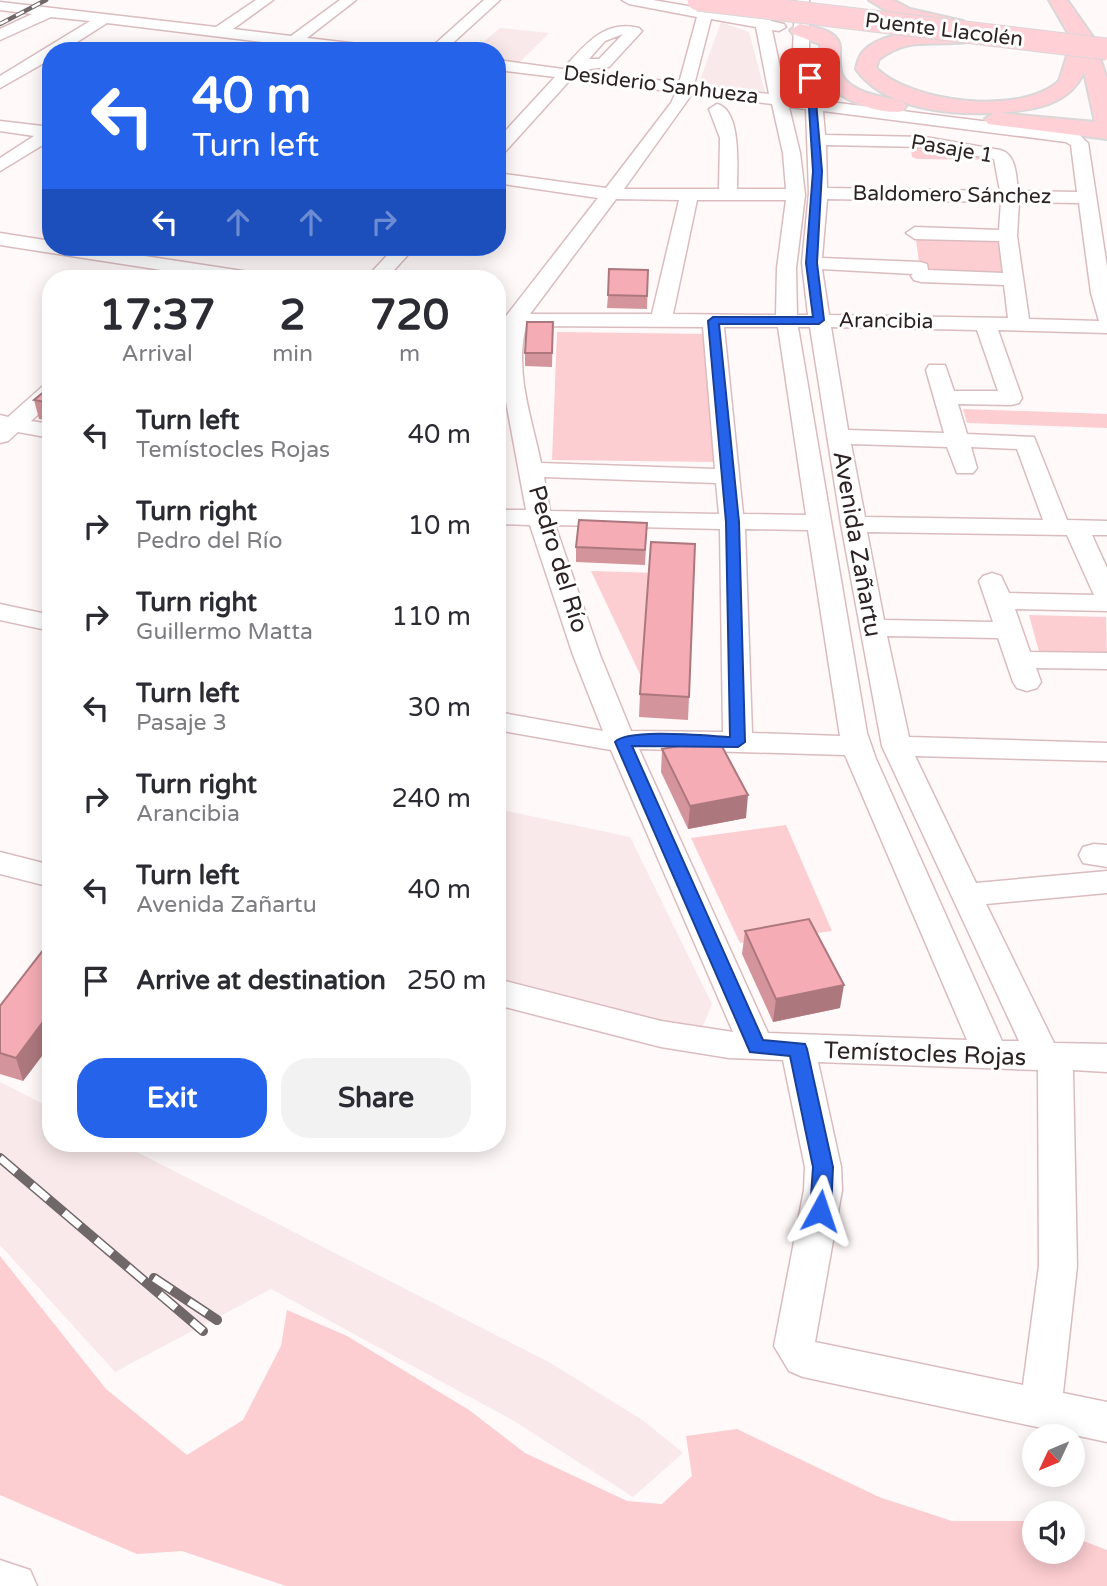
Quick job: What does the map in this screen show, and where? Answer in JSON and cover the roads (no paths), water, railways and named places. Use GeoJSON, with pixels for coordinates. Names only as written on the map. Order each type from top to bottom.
{"type":"FeatureCollection","features":[{"type":"Feature","properties":{"kind":"main road","name":"Puente Llacolén"},"geometry":{"type":"LineString","coordinates":[[748,0],[1107,42]]}},
{"type":"Feature","properties":{"kind":"main road"},"geometry":{"type":"LineString","coordinates":[[878,0],[904,13],[961,26]]}},
{"type":"Feature","properties":{"kind":"main road"},"geometry":{"type":"LineString","coordinates":[[800,30],[822,36],[829,41],[832,46],[831,70],[834,77],[846,88],[872,100],[928,111],[1107,130],[1099,84],[1083,37],[1058,2]]}},
{"type":"Feature","properties":{"kind":"main road","name":"Puente Llacolén"},"geometry":{"type":"LineString","coordinates":[[701,7],[1107,49]]}},
{"type":"Feature","properties":{"kind":"main road"},"geometry":{"type":"LineString","coordinates":[[996,37],[910,40],[878,50],[866,62],[871,77],[904,94],[952,105],[1005,106],[1045,98],[1063,89],[1074,73],[1083,37]]}},
{"type":"Feature","properties":{"kind":"street"},"geometry":{"type":"LineString","coordinates":[[0,35],[50,12],[93,0]]}},
{"type":"Feature","properties":{"kind":"street"},"geometry":{"type":"LineString","coordinates":[[240,0],[264,1]]}},
{"type":"Feature","properties":{"kind":"street"},"geometry":{"type":"LineString","coordinates":[[294,41],[349,0]]}},
{"type":"Feature","properties":{"kind":"street"},"geometry":{"type":"LineString","coordinates":[[445,42],[493,0]]}},
{"type":"Feature","properties":{"kind":"street"},"geometry":{"type":"LineString","coordinates":[[629,0],[701,7],[761,24],[800,30]]}},
{"type":"Feature","properties":{"kind":"street","name":"Avenida Zañartu"},"geometry":{"type":"LineString","coordinates":[[762,0],[761,24],[781,99],[796,195],[786,261],[787,320],[856,746],[991,1056]]}},
{"type":"Feature","properties":{"kind":"street","name":"Avenida Zañartu"},"geometry":{"type":"LineString","coordinates":[[802,0],[801,51],[812,85],[817,140],[818,193],[811,263],[853,524],[897,746],[965,895],[1049,1058]]}},
{"type":"Feature","properties":{"kind":"street"},"geometry":{"type":"LineString","coordinates":[[219,32],[264,1]]}},
{"type":"Feature","properties":{"kind":"street"},"geometry":{"type":"LineString","coordinates":[[0,6],[50,12]]}},
{"type":"Feature","properties":{"kind":"street"},"geometry":{"type":"LineString","coordinates":[[70,7],[105,18],[300,42]]}},
{"type":"Feature","properties":{"kind":"street","name":"Pedro del Río"},"geometry":{"type":"LineString","coordinates":[[701,7],[686,88],[679,104],[655,139],[533,291],[507,319],[512,342],[512,371],[541,519],[579,631],[622,742],[757,1046]]}},
{"type":"Feature","properties":{"kind":"street"},"geometry":{"type":"LineString","coordinates":[[67,42],[105,18]]}},
{"type":"Feature","properties":{"kind":"street"},"geometry":{"type":"LineString","coordinates":[[185,42],[203,30]]}},
{"type":"Feature","properties":{"kind":"street"},"geometry":{"type":"LineString","coordinates":[[0,83],[42,57]]}},
{"type":"Feature","properties":{"kind":"street","name":"Desiderio Sanhueza"},"geometry":{"type":"LineString","coordinates":[[506,65],[573,69],[686,88],[1074,138],[1079,143],[1086,198]]}},
{"type":"Feature","properties":{"kind":"street"},"geometry":{"type":"LineString","coordinates":[[506,140],[573,69]]}},
{"type":"Feature","properties":{"kind":"street"},"geometry":{"type":"LineString","coordinates":[[718,109],[729,138],[728,194]]}},
{"type":"Feature","properties":{"kind":"street"},"geometry":{"type":"LineString","coordinates":[[0,126],[42,131]]}},
{"type":"Feature","properties":{"kind":"street"},"geometry":{"type":"LineString","coordinates":[[0,166],[42,137]]}},
{"type":"Feature","properties":{"kind":"street","name":"Pasaje 1"},"geometry":{"type":"LineString","coordinates":[[817,140],[909,141],[912,157],[917,159],[1004,160],[1010,196],[1008,236],[1018,324]]}},
{"type":"Feature","properties":{"kind":"street"},"geometry":{"type":"LineString","coordinates":[[506,179],[611,194],[796,195]]}},
{"type":"Feature","properties":{"kind":"street","name":"Baldomero Sánchez"},"geometry":{"type":"LineString","coordinates":[[818,193],[1086,198]]}},
{"type":"Feature","properties":{"kind":"street"},"geometry":{"type":"LineString","coordinates":[[661,321],[689,194]]}},
{"type":"Feature","properties":{"kind":"street"},"geometry":{"type":"LineString","coordinates":[[1086,198],[1107,317]]}},
{"type":"Feature","properties":{"kind":"street"},"geometry":{"type":"LineString","coordinates":[[921,278],[915,231],[1008,236]]}},
{"type":"Feature","properties":{"kind":"street"},"geometry":{"type":"LineString","coordinates":[[0,239],[42,246]]}},
{"type":"Feature","properties":{"kind":"street"},"geometry":{"type":"LineString","coordinates":[[95,256],[163,270]]}},
{"type":"Feature","properties":{"kind":"street"},"geometry":{"type":"LineString","coordinates":[[187,270],[203,256]]}},
{"type":"Feature","properties":{"kind":"street"},"geometry":{"type":"LineString","coordinates":[[383,270],[397,256]]}},
{"type":"Feature","properties":{"kind":"street"},"geometry":{"type":"LineString","coordinates":[[811,263],[921,278],[1013,279]]}},
{"type":"Feature","properties":{"kind":"street","name":"Arancibia"},"geometry":{"type":"LineString","coordinates":[[507,319],[819,320],[1107,327]]}},
{"type":"Feature","properties":{"kind":"street"},"geometry":{"type":"LineString","coordinates":[[713,321],[732,522],[738,742]]}},
{"type":"Feature","properties":{"kind":"street"},"geometry":{"type":"LineString","coordinates":[[945,397],[1011,398],[985,324]]}},
{"type":"Feature","properties":{"kind":"street"},"geometry":{"type":"LineString","coordinates":[[937,370],[965,468]]}},
{"type":"Feature","properties":{"kind":"street"},"geometry":{"type":"LineString","coordinates":[[4,427],[42,398]]}},
{"type":"Feature","properties":{"kind":"street"},"geometry":{"type":"LineString","coordinates":[[4,427],[42,431]]}},
{"type":"Feature","properties":{"kind":"street"},"geometry":{"type":"LineString","coordinates":[[838,437],[1026,442],[1067,528],[1107,595]]}},
{"type":"Feature","properties":{"kind":"street"},"geometry":{"type":"LineString","coordinates":[[531,470],[728,476]]}},
{"type":"Feature","properties":{"kind":"street"},"geometry":{"type":"LineString","coordinates":[[506,517],[818,523]]}},
{"type":"Feature","properties":{"kind":"street"},"geometry":{"type":"LineString","coordinates":[[853,524],[1107,528]]}},
{"type":"Feature","properties":{"kind":"street"},"geometry":{"type":"LineString","coordinates":[[1107,603],[996,591],[1023,671],[1107,661]]}},
{"type":"Feature","properties":{"kind":"street"},"geometry":{"type":"LineString","coordinates":[[0,612],[42,621]]}},
{"type":"Feature","properties":{"kind":"street"},"geometry":{"type":"LineString","coordinates":[[872,628],[1010,630]]}},
{"type":"Feature","properties":{"kind":"street"},"geometry":{"type":"LineString","coordinates":[[506,723],[576,738],[622,742],[653,739],[856,746]]}},
{"type":"Feature","properties":{"kind":"street"},"geometry":{"type":"LineString","coordinates":[[897,746],[1107,752]]}},
{"type":"Feature","properties":{"kind":"street"},"geometry":{"type":"LineString","coordinates":[[0,863],[42,869]]}},
{"type":"Feature","properties":{"kind":"street"},"geometry":{"type":"LineString","coordinates":[[965,895],[1103,864]]}},
{"type":"Feature","properties":{"kind":"street","name":"Temístocles Rojas"},"geometry":{"type":"LineString","coordinates":[[506,994],[674,1037],[757,1046],[1107,1058]]}},
{"type":"Feature","properties":{"kind":"street"},"geometry":{"type":"LineString","coordinates":[[798,1049],[823,1167],[823,1190],[794,1346],[796,1353],[803,1358],[1107,1422]]}},
{"type":"Feature","properties":{"kind":"street"},"geometry":{"type":"LineString","coordinates":[[1041,1408],[1058,1266],[1049,1058]]}},
{"type":"Feature","properties":{"kind":"street"},"geometry":{"type":"LineString","coordinates":[[0,1582],[14,1586]]}},
{"type":"Feature","properties":{"kind":"railway"},"geometry":{"type":"LineString","coordinates":[[0,24],[46,0]]}},
{"type":"Feature","properties":{"kind":"railway"},"geometry":{"type":"LineString","coordinates":[[0,1158],[203,1331]]}},
{"type":"Feature","properties":{"kind":"railway"},"geometry":{"type":"LineString","coordinates":[[154,1278],[217,1320]]}}]}
